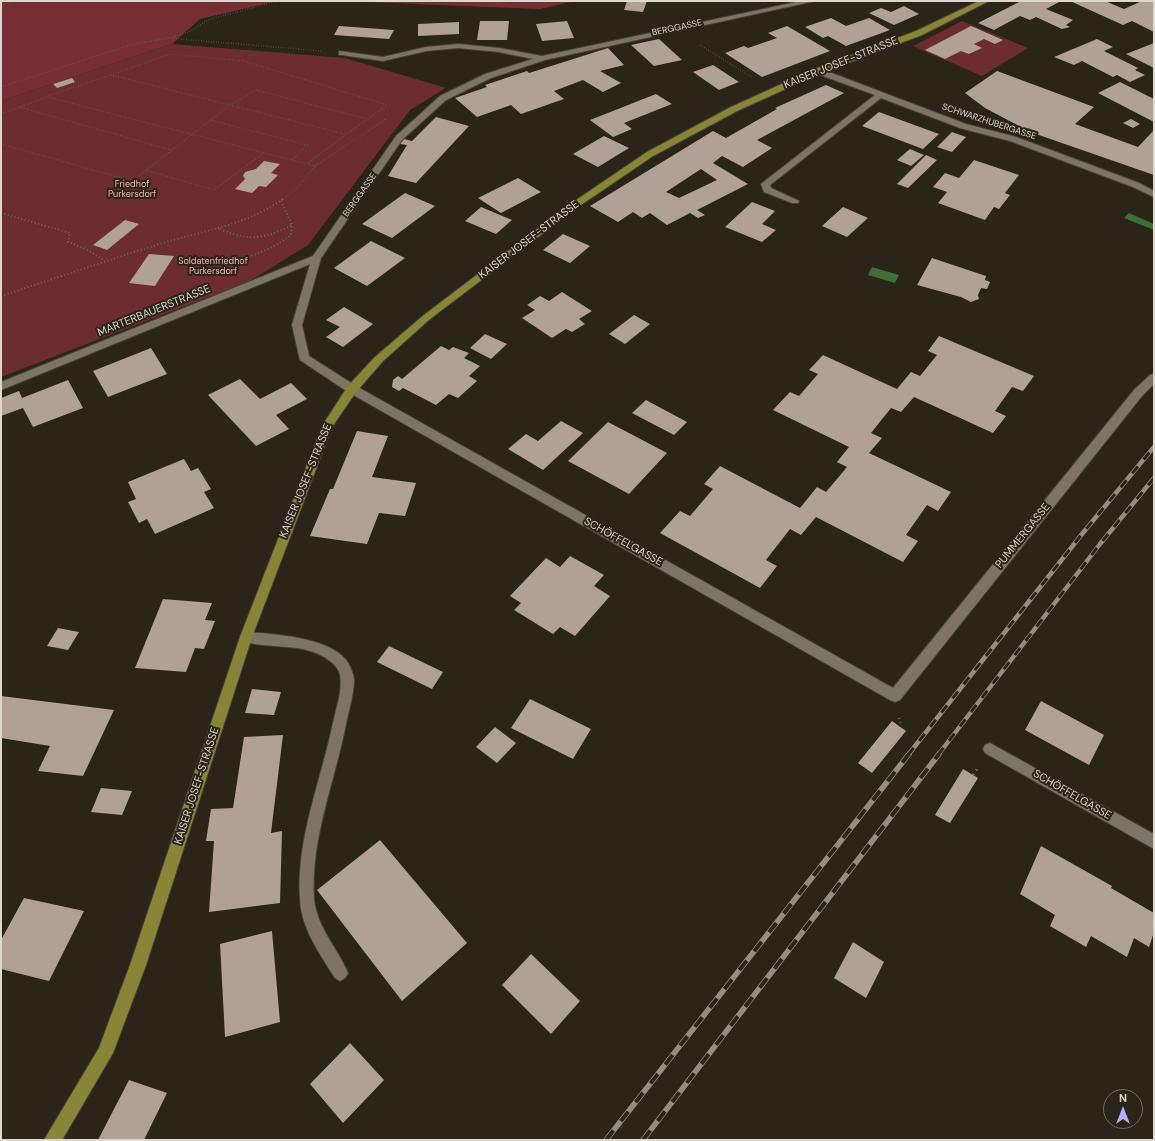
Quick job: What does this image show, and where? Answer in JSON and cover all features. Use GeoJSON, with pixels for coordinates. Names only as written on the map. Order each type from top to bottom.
{"type":"FeatureCollection","features":[{"type":"Feature","properties":{"kind":"main road","name":"KAISER JOSEF-STRASSE"},"geometry":{"type":"LineString","coordinates":[[52,1140],[105,1054],[138,965],[246,637],[327,426],[352,389],[382,355],[427,317],[570,209],[650,154],[734,109],[818,70],[919,33],[985,1]]}},
{"type":"Feature","properties":{"kind":"street","name":"BERGGASSE"},"geometry":{"type":"LineString","coordinates":[[352,389],[304,358],[297,325],[316,258],[400,138],[443,98],[488,76],[543,58],[811,1]]}},
{"type":"Feature","properties":{"kind":"street","name":"BERGGASSE"},"geometry":{"type":"LineString","coordinates":[[342,53],[383,59],[426,49],[458,46],[499,50],[543,58]]}},
{"type":"Feature","properties":{"kind":"street","name":"SCHWARZHUBERGASSE"},"geometry":{"type":"LineString","coordinates":[[818,70],[963,126],[1021,142],[1136,185],[1154,194]]}},
{"type":"Feature","properties":{"kind":"street"},"geometry":{"type":"LineString","coordinates":[[795,201],[767,190],[765,184],[880,95]]}},
{"type":"Feature","properties":{"kind":"street","name":"MARTERBAUERSTRASSE"},"geometry":{"type":"LineString","coordinates":[[1,386],[316,258]]}},
{"type":"Feature","properties":{"kind":"street","name":"PUMMERGASSE"},"geometry":{"type":"LineString","coordinates":[[895,696],[1138,393],[1154,378]]}},
{"type":"Feature","properties":{"kind":"street","name":"SCHÖFFELGASSE"},"geometry":{"type":"LineString","coordinates":[[352,389],[895,696]]}},
{"type":"Feature","properties":{"kind":"street"},"geometry":{"type":"LineString","coordinates":[[246,637],[306,644],[340,662],[348,676],[341,717],[317,821],[308,874],[307,900],[311,921],[318,938],[340,973]]}},
{"type":"Feature","properties":{"kind":"street","name":"SCHÖFFELGASSE"},"geometry":{"type":"LineString","coordinates":[[990,749],[1154,842]]}},
{"type":"Feature","properties":{"kind":"path"},"geometry":{"type":"LineString","coordinates":[[1,6],[12,1]]}},
{"type":"Feature","properties":{"kind":"path"},"geometry":{"type":"LineString","coordinates":[[1,87],[130,45],[168,38],[189,32],[210,20],[279,1]]}},
{"type":"Feature","properties":{"kind":"path"},"geometry":{"type":"LineString","coordinates":[[674,29],[752,77]]}},
{"type":"Feature","properties":{"kind":"path"},"geometry":{"type":"LineString","coordinates":[[168,38],[342,53]]}},
{"type":"Feature","properties":{"kind":"path"},"geometry":{"type":"LineString","coordinates":[[1,114],[47,96],[170,54],[244,61],[387,105],[306,164]]}},
{"type":"Feature","properties":{"kind":"path"},"geometry":{"type":"LineString","coordinates":[[111,75],[346,134]]}},
{"type":"Feature","properties":{"kind":"path"},"geometry":{"type":"LineString","coordinates":[[1,144],[132,181],[230,105],[256,90],[367,119]]}},
{"type":"Feature","properties":{"kind":"path"},"geometry":{"type":"LineString","coordinates":[[47,96],[315,166]]}},
{"type":"Feature","properties":{"kind":"path"},"geometry":{"type":"LineString","coordinates":[[19,107],[171,150]]}},
{"type":"Feature","properties":{"kind":"path"},"geometry":{"type":"LineString","coordinates":[[1,296],[167,242],[220,229],[268,210],[297,188],[315,166],[386,119]]}},
{"type":"Feature","properties":{"kind":"path"},"geometry":{"type":"LineString","coordinates":[[210,120],[307,145],[292,160]]}},
{"type":"Feature","properties":{"kind":"path"},"geometry":{"type":"LineString","coordinates":[[145,170],[214,190],[264,153]]}},
{"type":"Feature","properties":{"kind":"path"},"geometry":{"type":"LineString","coordinates":[[198,263],[229,266],[284,242],[291,235],[292,225],[281,201]]}},
{"type":"Feature","properties":{"kind":"path"},"geometry":{"type":"LineString","coordinates":[[1,213],[70,233],[68,242],[86,249],[106,261]]}},
{"type":"Feature","properties":{"kind":"path"},"geometry":{"type":"LineString","coordinates":[[220,229],[234,236],[261,239],[292,225]]}},
{"type":"Feature","properties":{"kind":"path"},"geometry":{"type":"LineString","coordinates":[[229,266],[231,272]]}},
{"type":"Feature","properties":{"kind":"green space"},"geometry":{"type":"Polygon","coordinates":[[[962,21],[1028,48],[982,76],[913,46],[962,21]]]}},
{"type":"Feature","properties":{"kind":"green space","name":"Friedhof Purkersdorf"},"geometry":{"type":"Polygon","coordinates":[[[172,44],[345,58],[446,88],[410,110],[308,245],[250,281],[1,377],[1,101],[172,44]]]}},
{"type":"Feature","properties":{"kind":"shaded area"},"geometry":{"type":"Polygon","coordinates":[[[1,1],[277,1],[200,19],[172,44],[1,101],[1,1]]]}},
{"type":"Feature","properties":{"kind":"shaded area"},"geometry":{"type":"Polygon","coordinates":[[[341,1],[575,1],[540,9],[341,1]]]}},
{"type":"Feature","properties":{"kind":"shaded area"},"geometry":{"type":"Polygon","coordinates":[[[1129,213],[1154,224],[1154,230],[1124,218],[1129,213]]]}},
{"type":"Feature","properties":{"kind":"shaded area"},"geometry":{"type":"Polygon","coordinates":[[[872,267],[899,275],[895,283],[868,275],[872,267]]]}},
{"type":"Feature","properties":{"kind":"building"},"geometry":{"type":"Polygon","coordinates":[[[627,1],[647,1],[643,12],[624,10],[627,1]]]}},
{"type":"Feature","properties":{"kind":"building"},"geometry":{"type":"Polygon","coordinates":[[[1021,1],[1061,1],[1046,9],[1073,20],[1066,25],[1070,27],[1062,29],[1036,17],[1030,20],[1020,16],[994,30],[978,23],[1021,1]]]}},
{"type":"Feature","properties":{"kind":"building"},"geometry":{"type":"Polygon","coordinates":[[[1070,1],[1105,1],[1124,9],[1142,1],[1154,1],[1154,32],[1132,21],[1123,25],[1070,1]]]}},
{"type":"Feature","properties":{"kind":"building"},"geometry":{"type":"Polygon","coordinates":[[[904,6],[919,14],[894,25],[869,13],[881,8],[891,12],[904,6]]]}},
{"type":"Feature","properties":{"kind":"building"},"geometry":{"type":"Polygon","coordinates":[[[831,18],[846,26],[869,18],[890,30],[846,46],[828,36],[823,38],[805,27],[831,18]]]}},
{"type":"Feature","properties":{"kind":"building"},"geometry":{"type":"Polygon","coordinates":[[[480,21],[509,21],[507,40],[477,40],[480,21]]]}},
{"type":"Feature","properties":{"kind":"building"},"geometry":{"type":"Polygon","coordinates":[[[567,21],[574,38],[542,41],[536,24],[567,21]]]}},
{"type":"Feature","properties":{"kind":"building"},"geometry":{"type":"Polygon","coordinates":[[[459,22],[459,34],[418,36],[418,24],[459,22]]]}},
{"type":"Feature","properties":{"kind":"building"},"geometry":{"type":"Polygon","coordinates":[[[339,26],[394,30],[389,39],[334,35],[339,26]]]}},
{"type":"Feature","properties":{"kind":"building"},"geometry":{"type":"Polygon","coordinates":[[[787,26],[830,51],[762,77],[725,53],[744,46],[748,48],[777,38],[768,33],[787,26]]]}},
{"type":"Feature","properties":{"kind":"building"},"geometry":{"type":"Polygon","coordinates":[[[971,26],[1003,40],[995,44],[984,39],[974,44],[982,48],[969,54],[961,51],[945,59],[925,50],[971,26]]]}},
{"type":"Feature","properties":{"kind":"building"},"geometry":{"type":"Polygon","coordinates":[[[659,39],[682,60],[654,66],[631,45],[659,39]]]}},
{"type":"Feature","properties":{"kind":"building"},"geometry":{"type":"Polygon","coordinates":[[[1097,39],[1113,47],[1104,51],[1138,68],[1135,70],[1145,75],[1130,82],[1117,75],[1113,77],[1082,61],[1074,65],[1054,57],[1097,39]]]}},
{"type":"Feature","properties":{"kind":"building"},"geometry":{"type":"Polygon","coordinates":[[[1154,43],[1154,68],[1126,54],[1154,43]]]}},
{"type":"Feature","properties":{"kind":"building"},"geometry":{"type":"Polygon","coordinates":[[[608,48],[624,65],[600,71],[621,83],[603,92],[583,80],[554,91],[564,99],[521,114],[511,105],[477,117],[455,98],[487,87],[485,85],[527,71],[529,73],[608,48]]]}},
{"type":"Feature","properties":{"kind":"building"},"geometry":{"type":"Polygon","coordinates":[[[713,65],[739,82],[719,90],[693,72],[713,65]]]}},
{"type":"Feature","properties":{"kind":"building"},"geometry":{"type":"Polygon","coordinates":[[[997,71],[1094,107],[1075,124],[1138,147],[1154,130],[1154,175],[1036,134],[1038,132],[1027,128],[1025,129],[985,108],[965,93],[997,71]]]}},
{"type":"Feature","properties":{"kind":"building"},"geometry":{"type":"Polygon","coordinates":[[[72,78],[75,82],[57,88],[53,84],[72,78]]]}},
{"type":"Feature","properties":{"kind":"building"},"geometry":{"type":"Polygon","coordinates":[[[1120,82],[1154,99],[1154,122],[1098,93],[1120,82]]]}},
{"type":"Feature","properties":{"kind":"building"},"geometry":{"type":"Polygon","coordinates":[[[826,85],[844,93],[757,140],[772,148],[743,167],[722,156],[713,163],[748,184],[697,210],[705,215],[698,218],[690,213],[667,225],[650,213],[642,218],[633,212],[618,222],[590,206],[713,131],[726,138],[777,109],[775,108],[826,85]],[[701,169],[666,192],[679,198],[717,180],[701,169]]]}},
{"type":"Feature","properties":{"kind":"building"},"geometry":{"type":"Polygon","coordinates":[[[656,94],[672,104],[624,123],[632,129],[613,137],[590,120],[656,94]]]}},
{"type":"Feature","properties":{"kind":"building"},"geometry":{"type":"Polygon","coordinates":[[[879,112],[939,134],[923,149],[862,126],[879,112]]]}},
{"type":"Feature","properties":{"kind":"building"},"geometry":{"type":"Polygon","coordinates":[[[436,117],[469,126],[416,183],[388,176],[407,145],[400,144],[404,139],[412,141],[436,117]]]}},
{"type":"Feature","properties":{"kind":"building"},"geometry":{"type":"Polygon","coordinates":[[[1131,119],[1140,124],[1133,128],[1123,123],[1131,119]]]}},
{"type":"Feature","properties":{"kind":"building"},"geometry":{"type":"Polygon","coordinates":[[[952,132],[966,137],[952,152],[937,147],[952,132]]]}},
{"type":"Feature","properties":{"kind":"building"},"geometry":{"type":"Polygon","coordinates":[[[604,136],[629,148],[598,167],[573,154],[604,136]]]}},
{"type":"Feature","properties":{"kind":"building"},"geometry":{"type":"Polygon","coordinates":[[[910,149],[924,155],[911,166],[897,160],[910,149]]]}},
{"type":"Feature","properties":{"kind":"building"},"geometry":{"type":"Polygon","coordinates":[[[926,155],[937,160],[908,188],[897,184],[926,155]]]}},
{"type":"Feature","properties":{"kind":"building"},"geometry":{"type":"Polygon","coordinates":[[[974,160],[1019,175],[1005,193],[1010,195],[999,209],[994,207],[985,220],[938,203],[947,192],[933,187],[945,173],[959,178],[974,160]]]}},
{"type":"Feature","properties":{"kind":"building"},"geometry":{"type":"Polygon","coordinates":[[[264,161],[280,164],[271,173],[278,175],[266,187],[259,186],[252,193],[235,189],[245,179],[243,176],[245,172],[256,169],[264,161]]]}},
{"type":"Feature","properties":{"kind":"building"},"geometry":{"type":"Polygon","coordinates":[[[518,178],[541,192],[501,213],[478,198],[518,178]]]}},
{"type":"Feature","properties":{"kind":"building"},"geometry":{"type":"Polygon","coordinates":[[[405,193],[435,206],[392,238],[362,224],[405,193]]]}},
{"type":"Feature","properties":{"kind":"building"},"geometry":{"type":"Polygon","coordinates":[[[752,202],[775,211],[762,224],[776,230],[762,242],[725,227],[752,202]]]}},
{"type":"Feature","properties":{"kind":"building"},"geometry":{"type":"Polygon","coordinates":[[[481,207],[512,220],[496,234],[465,221],[481,207]]]}},
{"type":"Feature","properties":{"kind":"building"},"geometry":{"type":"Polygon","coordinates":[[[843,207],[868,218],[847,237],[822,226],[843,207]]]}},
{"type":"Feature","properties":{"kind":"building"},"geometry":{"type":"Polygon","coordinates":[[[125,220],[139,224],[107,250],[93,245],[125,220]]]}},
{"type":"Feature","properties":{"kind":"building"},"geometry":{"type":"Polygon","coordinates":[[[563,234],[590,246],[570,263],[543,250],[563,234]]]}},
{"type":"Feature","properties":{"kind":"building"},"geometry":{"type":"Polygon","coordinates":[[[371,241],[405,258],[367,286],[334,268],[371,241]]]}},
{"type":"Feature","properties":{"kind":"building"},"geometry":{"type":"Polygon","coordinates":[[[149,254],[174,256],[155,286],[129,283],[149,254]]]}},
{"type":"Feature","properties":{"kind":"building"},"geometry":{"type":"Polygon","coordinates":[[[932,258],[986,276],[985,280],[990,282],[987,289],[981,288],[978,295],[979,299],[971,302],[961,297],[917,285],[932,258]]]}},
{"type":"Feature","properties":{"kind":"building"},"geometry":{"type":"Polygon","coordinates":[[[562,292],[592,311],[579,319],[585,324],[572,332],[566,329],[552,338],[522,318],[535,310],[527,305],[540,296],[549,301],[562,292]]]}},
{"type":"Feature","properties":{"kind":"building"},"geometry":{"type":"Polygon","coordinates":[[[344,307],[373,324],[343,347],[326,337],[340,327],[326,320],[344,307]]]}},
{"type":"Feature","properties":{"kind":"building"},"geometry":{"type":"Polygon","coordinates":[[[634,315],[650,324],[625,344],[609,334],[634,315]]]}},
{"type":"Feature","properties":{"kind":"building"},"geometry":{"type":"Polygon","coordinates":[[[485,334],[507,344],[491,359],[470,348],[485,334]]]}},
{"type":"Feature","properties":{"kind":"building"},"geometry":{"type":"Polygon","coordinates":[[[939,336],[1034,376],[1023,391],[1012,387],[995,411],[1006,416],[993,433],[914,397],[901,412],[891,408],[871,433],[882,438],[869,453],[951,492],[938,511],[927,505],[906,535],[918,541],[903,562],[816,517],[801,535],[790,529],[766,560],[777,566],[760,588],[660,533],[680,511],[690,516],[713,489],[704,484],[720,466],[800,508],[817,487],[826,492],[847,467],[837,462],[849,447],[773,410],[790,392],[799,396],[818,374],[809,370],[823,355],[897,389],[911,372],[920,376],[937,355],[928,351],[939,336]]]}},
{"type":"Feature","properties":{"kind":"building"},"geometry":{"type":"Polygon","coordinates":[[[441,346],[449,350],[453,347],[469,353],[464,358],[480,366],[469,376],[477,381],[458,398],[449,394],[436,405],[403,388],[399,391],[392,387],[393,380],[398,376],[402,379],[441,346]]]}},
{"type":"Feature","properties":{"kind":"building"},"geometry":{"type":"Polygon","coordinates":[[[151,348],[167,374],[108,397],[93,371],[151,348]]]}},
{"type":"Feature","properties":{"kind":"building"},"geometry":{"type":"Polygon","coordinates":[[[240,379],[260,399],[291,383],[307,399],[276,415],[289,429],[256,446],[208,395],[240,379]]]}},
{"type":"Feature","properties":{"kind":"building"},"geometry":{"type":"Polygon","coordinates":[[[68,380],[83,408],[33,427],[23,408],[1,416],[1,398],[19,391],[22,398],[68,380]]]}},
{"type":"Feature","properties":{"kind":"building"},"geometry":{"type":"Polygon","coordinates":[[[646,400],[687,422],[674,435],[632,413],[646,400]]]}},
{"type":"Feature","properties":{"kind":"building"},"geometry":{"type":"Polygon","coordinates":[[[561,421],[583,433],[543,470],[508,449],[526,434],[538,441],[561,421]]]}},
{"type":"Feature","properties":{"kind":"building"},"geometry":{"type":"Polygon","coordinates":[[[608,422],[667,453],[629,494],[568,461],[608,422]]]}},
{"type":"Feature","properties":{"kind":"building"},"geometry":{"type":"Polygon","coordinates":[[[357,431],[388,436],[372,477],[416,483],[405,516],[379,513],[367,544],[310,536],[330,489],[333,489],[357,431]]]}},
{"type":"Feature","properties":{"kind":"building"},"geometry":{"type":"Polygon","coordinates":[[[184,459],[191,471],[198,468],[211,489],[204,492],[214,508],[155,534],[147,519],[139,523],[128,502],[136,499],[128,482],[184,459]]]}},
{"type":"Feature","properties":{"kind":"building"},"geometry":{"type":"Polygon","coordinates":[[[570,556],[604,575],[594,586],[610,596],[575,636],[560,627],[553,634],[514,610],[521,603],[510,596],[546,558],[560,567],[570,556]]]}},
{"type":"Feature","properties":{"kind":"building"},"geometry":{"type":"Polygon","coordinates":[[[163,599],[212,603],[205,620],[215,621],[204,649],[195,648],[186,672],[135,668],[163,599]]]}},
{"type":"Feature","properties":{"kind":"building"},"geometry":{"type":"Polygon","coordinates":[[[58,628],[79,632],[68,650],[47,646],[58,628]]]}},
{"type":"Feature","properties":{"kind":"building"},"geometry":{"type":"Polygon","coordinates":[[[389,646],[443,672],[432,689],[377,662],[389,646]]]}},
{"type":"Feature","properties":{"kind":"building"},"geometry":{"type":"Polygon","coordinates":[[[252,689],[281,692],[274,715],[245,713],[252,689]]]}},
{"type":"Feature","properties":{"kind":"building"},"geometry":{"type":"Polygon","coordinates":[[[1,696],[114,710],[83,776],[38,771],[50,746],[1,738],[1,696]]]}},
{"type":"Feature","properties":{"kind":"building"},"geometry":{"type":"Polygon","coordinates":[[[530,699],[591,729],[573,759],[511,728],[530,699]]]}},
{"type":"Feature","properties":{"kind":"building"},"geometry":{"type":"Polygon","coordinates":[[[1041,701],[1104,735],[1089,765],[1025,730],[1041,701]]]}},
{"type":"Feature","properties":{"kind":"building"},"geometry":{"type":"Polygon","coordinates":[[[892,721],[906,731],[872,773],[858,763],[892,721]]]}},
{"type":"Feature","properties":{"kind":"building"},"geometry":{"type":"Polygon","coordinates":[[[495,727],[516,743],[497,763],[476,747],[495,727]]]}},
{"type":"Feature","properties":{"kind":"building"},"geometry":{"type":"Polygon","coordinates":[[[283,735],[271,833],[282,831],[280,903],[209,912],[214,841],[206,841],[211,809],[233,808],[244,737],[283,735]]]}},
{"type":"Feature","properties":{"kind":"building"},"geometry":{"type":"Polygon","coordinates":[[[963,769],[978,778],[950,823],[935,815],[963,769]]]}},
{"type":"Feature","properties":{"kind":"building"},"geometry":{"type":"Polygon","coordinates":[[[101,788],[132,791],[122,815],[91,812],[101,788]]]}},
{"type":"Feature","properties":{"kind":"building"},"geometry":{"type":"Polygon","coordinates":[[[380,840],[467,943],[402,1001],[317,890],[380,840]]]}},
{"type":"Feature","properties":{"kind":"building"},"geometry":{"type":"Polygon","coordinates":[[[1041,846],[1112,886],[1111,888],[1154,913],[1154,932],[1149,947],[1134,938],[1127,957],[1091,936],[1086,947],[1050,926],[1055,915],[1020,894],[1041,846]]]}},
{"type":"Feature","properties":{"kind":"building"},"geometry":{"type":"Polygon","coordinates":[[[24,898],[84,911],[49,981],[1,969],[1,940],[24,898]]]}},
{"type":"Feature","properties":{"kind":"building"},"geometry":{"type":"Polygon","coordinates":[[[272,931],[280,1022],[225,1037],[220,944],[272,931]]]}},
{"type":"Feature","properties":{"kind":"building"},"geometry":{"type":"Polygon","coordinates":[[[853,942],[884,962],[866,998],[834,978],[853,942]]]}},
{"type":"Feature","properties":{"kind":"building"},"geometry":{"type":"Polygon","coordinates":[[[531,954],[580,1001],[551,1034],[502,985],[531,954]]]}},
{"type":"Feature","properties":{"kind":"building"},"geometry":{"type":"Polygon","coordinates":[[[350,1043],[384,1080],[343,1123],[310,1084],[350,1043]]]}},
{"type":"Feature","properties":{"kind":"building"},"geometry":{"type":"Polygon","coordinates":[[[129,1080],[167,1093],[144,1140],[98,1140],[129,1080]]]}},
{"type":"Feature","properties":{"kind":"railway"},"geometry":{"type":"LineString","coordinates":[[908,755],[1082,534],[1154,447]]}},
{"type":"Feature","properties":{"kind":"railway"},"geometry":{"type":"LineString","coordinates":[[938,755],[1100,544],[1154,478]]}},
{"type":"Feature","properties":{"kind":"railway"},"geometry":{"type":"LineString","coordinates":[[606,1140],[909,754]]}},
{"type":"Feature","properties":{"kind":"railway"},"geometry":{"type":"LineString","coordinates":[[643,1140],[939,754]]}},
{"type":"Feature","properties":{"kind":"park label","name":"Soldatenfriedhof Purkersdorf"},"geometry":{"type":"Point","coordinates":[213,268]}}]}
